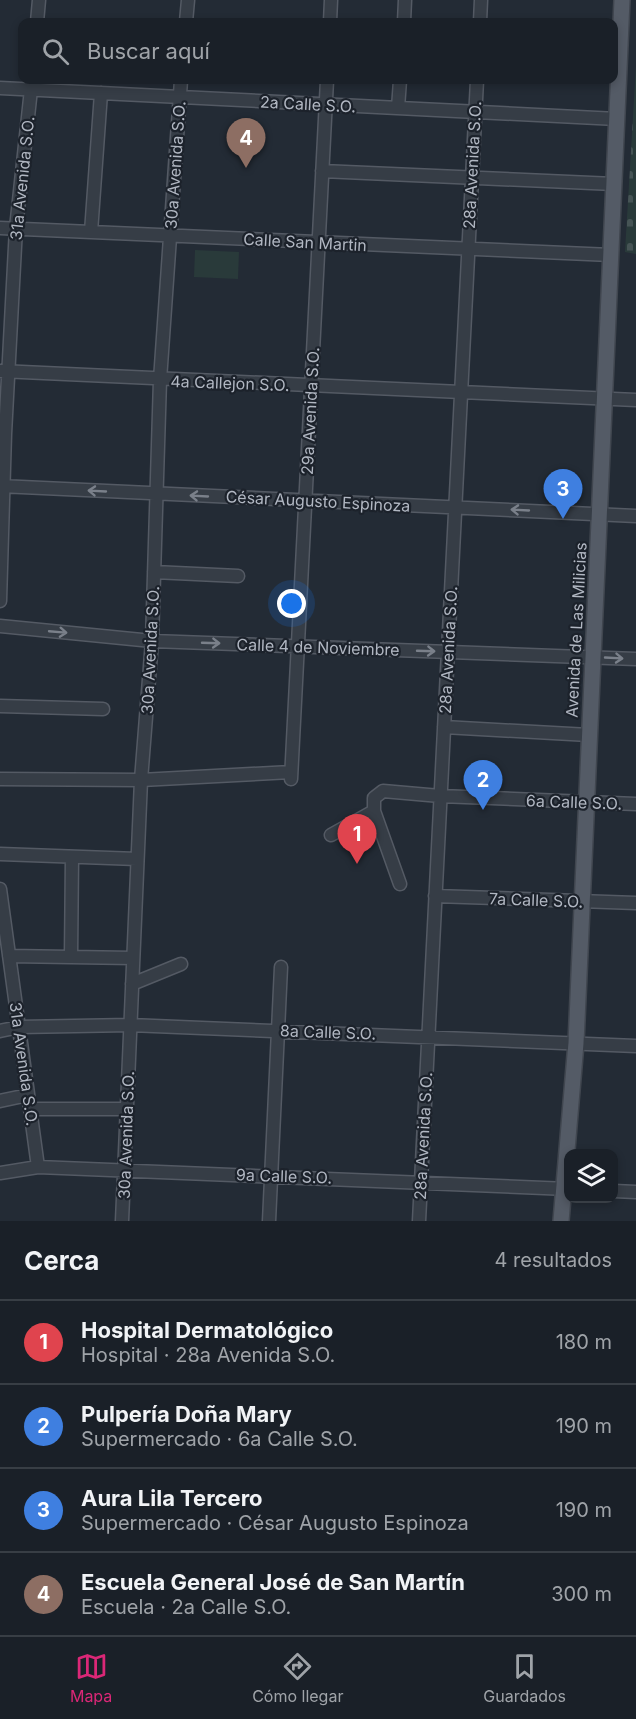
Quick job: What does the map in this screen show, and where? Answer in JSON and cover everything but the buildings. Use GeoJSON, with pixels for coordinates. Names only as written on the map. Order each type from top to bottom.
{"type":"FeatureCollection","features":[{"type":"Feature","properties":{"kind":"main road","name":"Avenida de Las Milicias"},"geometry":{"type":"LineString","coordinates":[[618,40],[622,0]]}},
{"type":"Feature","properties":{"kind":"main road","name":"Avenida de Las Milicias"},"geometry":{"type":"LineString","coordinates":[[569,1149],[583,903],[617,84]]}},
{"type":"Feature","properties":{"kind":"main road","name":"Avenida de Las Milicias"},"geometry":{"type":"LineString","coordinates":[[561,1221],[564,1202]]}},
{"type":"Feature","properties":{"kind":"street"},"geometry":{"type":"LineString","coordinates":[[37,18],[39,0]]}},
{"type":"Feature","properties":{"kind":"street"},"geometry":{"type":"LineString","coordinates":[[186,18],[188,0]]}},
{"type":"Feature","properties":{"kind":"street"},"geometry":{"type":"LineString","coordinates":[[330,18],[331,0]]}},
{"type":"Feature","properties":{"kind":"street"},"geometry":{"type":"LineString","coordinates":[[404,18],[405,0]]}},
{"type":"Feature","properties":{"kind":"street"},"geometry":{"type":"LineString","coordinates":[[480,18],[481,0]]}},
{"type":"Feature","properties":{"kind":"street","name":"30a Avenida S.O."},"geometry":{"type":"LineString","coordinates":[[122,1221],[141,780],[152,641],[160,380],[181,84]]}},
{"type":"Feature","properties":{"kind":"street","name":"29a Avenida S.O."},"geometry":{"type":"LineString","coordinates":[[141,780],[291,776],[327,84]]}},
{"type":"Feature","properties":{"kind":"street"},"geometry":{"type":"LineString","coordinates":[[398,108],[400,84]]}},
{"type":"Feature","properties":{"kind":"street","name":"28a Avenida S.O."},"geometry":{"type":"LineString","coordinates":[[419,1221],[477,84]]}},
{"type":"Feature","properties":{"kind":"street","name":"2a Calle S.O."},"geometry":{"type":"LineString","coordinates":[[0,88],[31,85],[101,93],[617,119]]}},
{"type":"Feature","properties":{"kind":"street","name":"31a Avenida S.O."},"geometry":{"type":"LineString","coordinates":[[0,601],[4,371],[31,85]]}},
{"type":"Feature","properties":{"kind":"street"},"geometry":{"type":"LineString","coordinates":[[91,232],[101,93]]}},
{"type":"Feature","properties":{"kind":"street"},"geometry":{"type":"LineString","coordinates":[[322,171],[614,184]]}},
{"type":"Feature","properties":{"kind":"street","name":"Calle San Martin"},"geometry":{"type":"LineString","coordinates":[[0,228],[611,255]]}},
{"type":"Feature","properties":{"kind":"street","name":"4a Callejon S.O."},"geometry":{"type":"LineString","coordinates":[[4,371],[160,380],[636,400]]}},
{"type":"Feature","properties":{"kind":"street","name":"César Augusto Espinoza"},"geometry":{"type":"LineString","coordinates":[[2,486],[636,516]]}},
{"type":"Feature","properties":{"kind":"street"},"geometry":{"type":"LineString","coordinates":[[154,572],[238,576]]}},
{"type":"Feature","properties":{"kind":"street","name":"Calle 4 de Noviembre"},"geometry":{"type":"LineString","coordinates":[[0,626],[152,641],[636,659]]}},
{"type":"Feature","properties":{"kind":"street"},"geometry":{"type":"LineString","coordinates":[[0,706],[103,709]]}},
{"type":"Feature","properties":{"kind":"street"},"geometry":{"type":"LineString","coordinates":[[444,727],[589,735]]}},
{"type":"Feature","properties":{"kind":"street"},"geometry":{"type":"LineString","coordinates":[[0,778],[141,780]]}},
{"type":"Feature","properties":{"kind":"street","name":"6a Calle S.O."},"geometry":{"type":"LineString","coordinates":[[374,811],[374,798],[383,790],[440,796],[636,804]]}},
{"type":"Feature","properties":{"kind":"street"},"geometry":{"type":"LineString","coordinates":[[331,835],[374,811],[400,884]]}},
{"type":"Feature","properties":{"kind":"street"},"geometry":{"type":"LineString","coordinates":[[0,854],[137,859]]}},
{"type":"Feature","properties":{"kind":"street"},"geometry":{"type":"LineString","coordinates":[[71,957],[72,856]]}},
{"type":"Feature","properties":{"kind":"street","name":"31a Avenida S.O."},"geometry":{"type":"LineString","coordinates":[[0,889],[7,961],[19,1027],[38,1167]]}},
{"type":"Feature","properties":{"kind":"street","name":"7a Calle S.O."},"geometry":{"type":"LineString","coordinates":[[435,896],[583,903],[636,903]]}},
{"type":"Feature","properties":{"kind":"street"},"geometry":{"type":"LineString","coordinates":[[7,961],[71,957],[133,958]]}},
{"type":"Feature","properties":{"kind":"street"},"geometry":{"type":"LineString","coordinates":[[132,984],[182,964]]}},
{"type":"Feature","properties":{"kind":"street"},"geometry":{"type":"LineString","coordinates":[[269,1221],[281,967]]}},
{"type":"Feature","properties":{"kind":"street","name":"8a Calle S.O."},"geometry":{"type":"LineString","coordinates":[[0,1031],[19,1027],[279,1024],[428,1036],[636,1046]]}},
{"type":"Feature","properties":{"kind":"street"},"geometry":{"type":"LineString","coordinates":[[0,1101],[28,1095]]}},
{"type":"Feature","properties":{"kind":"street"},"geometry":{"type":"LineString","coordinates":[[30,1109],[127,1109]]}},
{"type":"Feature","properties":{"kind":"street","name":"9a Calle S.O."},"geometry":{"type":"LineString","coordinates":[[0,1173],[38,1167],[421,1181],[564,1189]]}},
{"type":"Feature","properties":{"kind":"street"},"geometry":{"type":"LineString","coordinates":[[618,1191],[636,1191]]}},
{"type":"Feature","properties":{"kind":"green space"},"geometry":{"type":"Polygon","coordinates":[[[636,66],[636,254],[625,252],[636,66]]]}},
{"type":"Feature","properties":{"kind":"green space"},"geometry":{"type":"Polygon","coordinates":[[[195,250],[239,252],[238,279],[194,277],[195,250]]]}},
{"type":"Feature","properties":{"kind":"place","name":"Escuela General José de San Martín"},"geometry":{"type":"Point","coordinates":[246,168]}},
{"type":"Feature","properties":{"kind":"place","name":"Aura Lila Tercero"},"geometry":{"type":"Point","coordinates":[563,519]}},
{"type":"Feature","properties":{"kind":"place","name":"Pulpería Doña Mary"},"geometry":{"type":"Point","coordinates":[483,810]}},
{"type":"Feature","properties":{"kind":"place","name":"Hospital Dermatológico"},"geometry":{"type":"Point","coordinates":[357,864]}}]}
